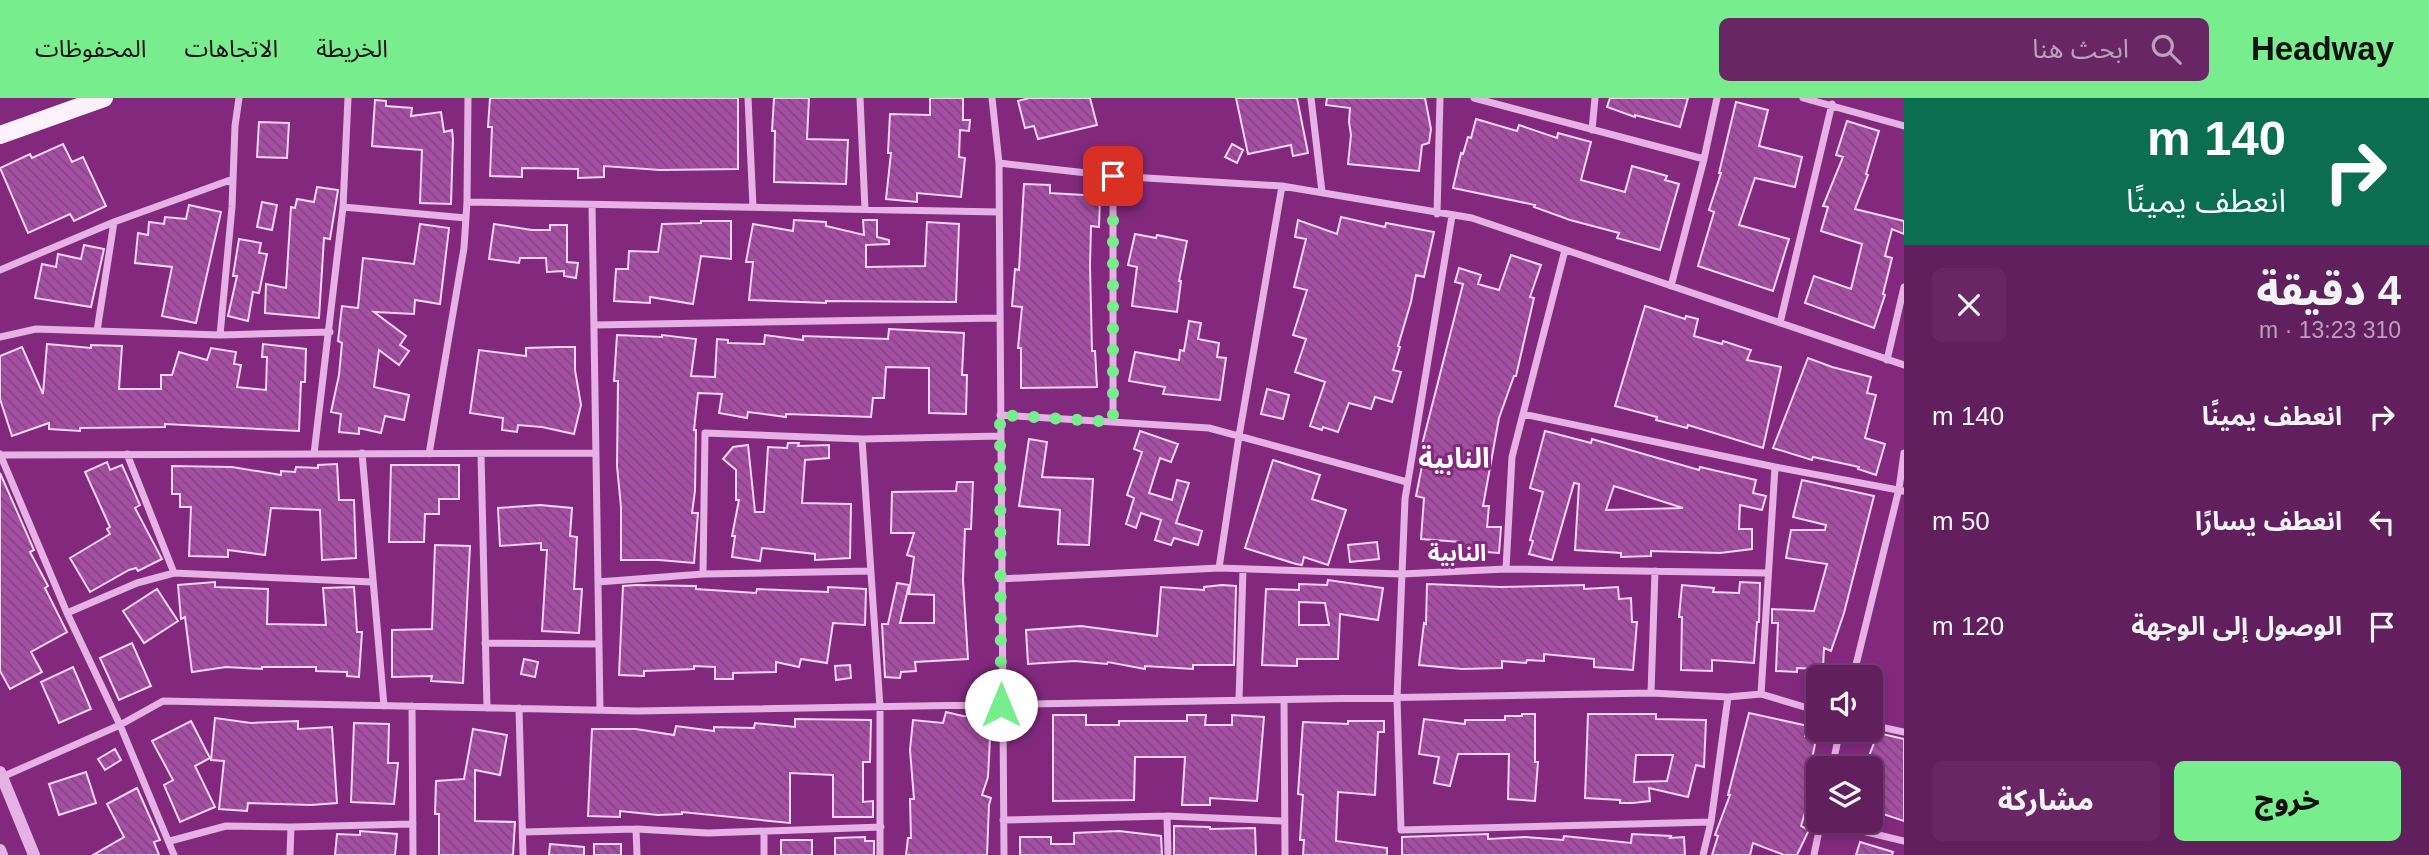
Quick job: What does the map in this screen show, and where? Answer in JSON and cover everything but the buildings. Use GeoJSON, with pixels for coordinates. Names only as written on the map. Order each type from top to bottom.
{"type":"FeatureCollection","features":[{"type":"Feature","properties":{"kind":"main road"},"geometry":{"type":"LineString","coordinates":[[0,135],[104,98]]}},
{"type":"Feature","properties":{"kind":"street"},"geometry":{"type":"LineString","coordinates":[[220,335],[239,98]]}},
{"type":"Feature","properties":{"kind":"street"},"geometry":{"type":"LineString","coordinates":[[314,454],[343,207],[348,98]]}},
{"type":"Feature","properties":{"kind":"street"},"geometry":{"type":"LineString","coordinates":[[429,454],[464,248],[468,98]]}},
{"type":"Feature","properties":{"kind":"street"},"geometry":{"type":"LineString","coordinates":[[748,98],[753,207]]}},
{"type":"Feature","properties":{"kind":"street"},"geometry":{"type":"LineString","coordinates":[[860,98],[865,209]]}},
{"type":"Feature","properties":{"kind":"street"},"geometry":{"type":"LineString","coordinates":[[992,98],[999,163],[1004,855]]}},
{"type":"Feature","properties":{"kind":"street"},"geometry":{"type":"LineString","coordinates":[[1311,98],[1322,192]]}},
{"type":"Feature","properties":{"kind":"street"},"geometry":{"type":"LineString","coordinates":[[1437,214],[1440,98]]}},
{"type":"Feature","properties":{"kind":"street"},"geometry":{"type":"LineString","coordinates":[[1474,98],[1704,159]]}},
{"type":"Feature","properties":{"kind":"street"},"geometry":{"type":"LineString","coordinates":[[1592,130],[1595,98]]}},
{"type":"Feature","properties":{"kind":"street"},"geometry":{"type":"LineString","coordinates":[[1671,286],[1717,98]]}},
{"type":"Feature","properties":{"kind":"street"},"geometry":{"type":"LineString","coordinates":[[1803,98],[1904,126]]}},
{"type":"Feature","properties":{"kind":"street"},"geometry":{"type":"LineString","coordinates":[[1780,323],[1832,104]]}},
{"type":"Feature","properties":{"kind":"street"},"geometry":{"type":"LineString","coordinates":[[999,163],[1113,176],[1282,186],[1472,218],[1904,365]]}},
{"type":"Feature","properties":{"kind":"street"},"geometry":{"type":"LineString","coordinates":[[1113,176],[1113,422]]}},
{"type":"Feature","properties":{"kind":"street"},"geometry":{"type":"LineString","coordinates":[[0,270],[114,222],[233,179]]}},
{"type":"Feature","properties":{"kind":"street"},"geometry":{"type":"LineString","coordinates":[[1219,568],[1282,186]]}},
{"type":"Feature","properties":{"kind":"street"},"geometry":{"type":"LineString","coordinates":[[467,202],[999,212]]}},
{"type":"Feature","properties":{"kind":"street"},"geometry":{"type":"LineString","coordinates":[[592,205],[600,710]]}},
{"type":"Feature","properties":{"kind":"street"},"geometry":{"type":"LineString","coordinates":[[343,207],[466,218]]}},
{"type":"Feature","properties":{"kind":"street"},"geometry":{"type":"LineString","coordinates":[[1452,216],[1407,482],[1397,698],[1401,830],[1711,822]]}},
{"type":"Feature","properties":{"kind":"street"},"geometry":{"type":"LineString","coordinates":[[97,331],[114,222]]}},
{"type":"Feature","properties":{"kind":"street"},"geometry":{"type":"LineString","coordinates":[[1506,569],[1513,457],[1565,250]]}},
{"type":"Feature","properties":{"kind":"street"},"geometry":{"type":"LineString","coordinates":[[1887,360],[1904,287]]}},
{"type":"Feature","properties":{"kind":"street"},"geometry":{"type":"LineString","coordinates":[[594,325],[999,318]]}},
{"type":"Feature","properties":{"kind":"street"},"geometry":{"type":"LineString","coordinates":[[0,337],[36,329],[220,335],[330,332]]}},
{"type":"Feature","properties":{"kind":"street"},"geometry":{"type":"LineString","coordinates":[[1523,414],[1775,467],[1901,490]]}},
{"type":"Feature","properties":{"kind":"street"},"geometry":{"type":"LineString","coordinates":[[1000,415],[1209,428],[1407,482]]}},
{"type":"Feature","properties":{"kind":"street"},"geometry":{"type":"LineString","coordinates":[[704,574],[705,433],[862,439],[1000,436]]}},
{"type":"Feature","properties":{"kind":"street"},"geometry":{"type":"LineString","coordinates":[[862,439],[880,707],[880,855]]}},
{"type":"Feature","properties":{"kind":"street"},"geometry":{"type":"LineString","coordinates":[[362,453],[384,706]]}},
{"type":"Feature","properties":{"kind":"street"},"geometry":{"type":"LineString","coordinates":[[174,855],[120,724],[66,613],[0,454],[596,453]]}},
{"type":"Feature","properties":{"kind":"street"},"geometry":{"type":"LineString","coordinates":[[1856,665],[1901,490],[1904,453]]}},
{"type":"Feature","properties":{"kind":"street"},"geometry":{"type":"LineString","coordinates":[[127,454],[174,573]]}},
{"type":"Feature","properties":{"kind":"street"},"geometry":{"type":"LineString","coordinates":[[481,454],[486,708]]}},
{"type":"Feature","properties":{"kind":"street"},"geometry":{"type":"LineString","coordinates":[[1761,694],[1775,467]]}},
{"type":"Feature","properties":{"kind":"street"},"geometry":{"type":"LineString","coordinates":[[1000,579],[1219,568],[1402,573],[1506,569],[1767,573]]}},
{"type":"Feature","properties":{"kind":"street"},"geometry":{"type":"LineString","coordinates":[[1238,701],[1243,569]]}},
{"type":"Feature","properties":{"kind":"street"},"geometry":{"type":"LineString","coordinates":[[598,582],[704,574],[870,571]]}},
{"type":"Feature","properties":{"kind":"street"},"geometry":{"type":"LineString","coordinates":[[1651,693],[1655,571]]}},
{"type":"Feature","properties":{"kind":"street"},"geometry":{"type":"LineString","coordinates":[[66,613],[137,583],[174,573],[372,582]]}},
{"type":"Feature","properties":{"kind":"street"},"geometry":{"type":"LineString","coordinates":[[485,643],[599,644]]}},
{"type":"Feature","properties":{"kind":"street"},"geometry":{"type":"LineString","coordinates":[[34,855],[1,775],[120,724],[163,701],[600,710],[1651,693],[1728,697],[1761,694],[1806,707]]}},
{"type":"Feature","properties":{"kind":"street"},"geometry":{"type":"LineString","coordinates":[[1703,855],[1711,822],[1728,697]]}},
{"type":"Feature","properties":{"kind":"street"},"geometry":{"type":"LineString","coordinates":[[1284,700],[1285,855]]}},
{"type":"Feature","properties":{"kind":"street"},"geometry":{"type":"LineString","coordinates":[[412,706],[413,855]]}},
{"type":"Feature","properties":{"kind":"street"},"geometry":{"type":"LineString","coordinates":[[519,708],[523,855]]}},
{"type":"Feature","properties":{"kind":"street"},"geometry":{"type":"LineString","coordinates":[[1883,727],[1904,732]]}},
{"type":"Feature","properties":{"kind":"street"},"geometry":{"type":"LineString","coordinates":[[1003,820],[1167,816],[1284,821]]}},
{"type":"Feature","properties":{"kind":"street"},"geometry":{"type":"LineString","coordinates":[[1167,816],[1168,855]]}},
{"type":"Feature","properties":{"kind":"street"},"geometry":{"type":"LineString","coordinates":[[170,841],[226,826],[413,824]]}},
{"type":"Feature","properties":{"kind":"street"},"geometry":{"type":"LineString","coordinates":[[290,855],[291,827]]}},
{"type":"Feature","properties":{"kind":"street"},"geometry":{"type":"LineString","coordinates":[[523,832],[636,829],[708,833],[881,827]]}},
{"type":"Feature","properties":{"kind":"street"},"geometry":{"type":"LineString","coordinates":[[636,829],[637,855]]}},
{"type":"Feature","properties":{"kind":"street"},"geometry":{"type":"LineString","coordinates":[[764,832],[764,855]]}},
{"type":"Feature","properties":{"kind":"street"},"geometry":{"type":"LineString","coordinates":[[1814,855],[1819,833]]}},
{"type":"Feature","properties":{"kind":"street"},"geometry":{"type":"LineString","coordinates":[[1871,833],[1904,841]]}},
{"type":"Feature","properties":{"kind":"street"},"geometry":{"type":"LineString","coordinates":[[0,849],[2,855]]}},
{"type":"Feature","properties":{"kind":"district","name":"النابية"},"geometry":{"type":"Point","coordinates":[1454,458]}},
{"type":"Feature","properties":{"kind":"district","name":"النابية"},"geometry":{"type":"Point","coordinates":[1457,553]}},
{"type":"Feature","properties":{"kind":"route"},"geometry":{"type":"LineString","coordinates":[[1001,705],[1000,415],[1113,422],[1113,176]]}}]}
